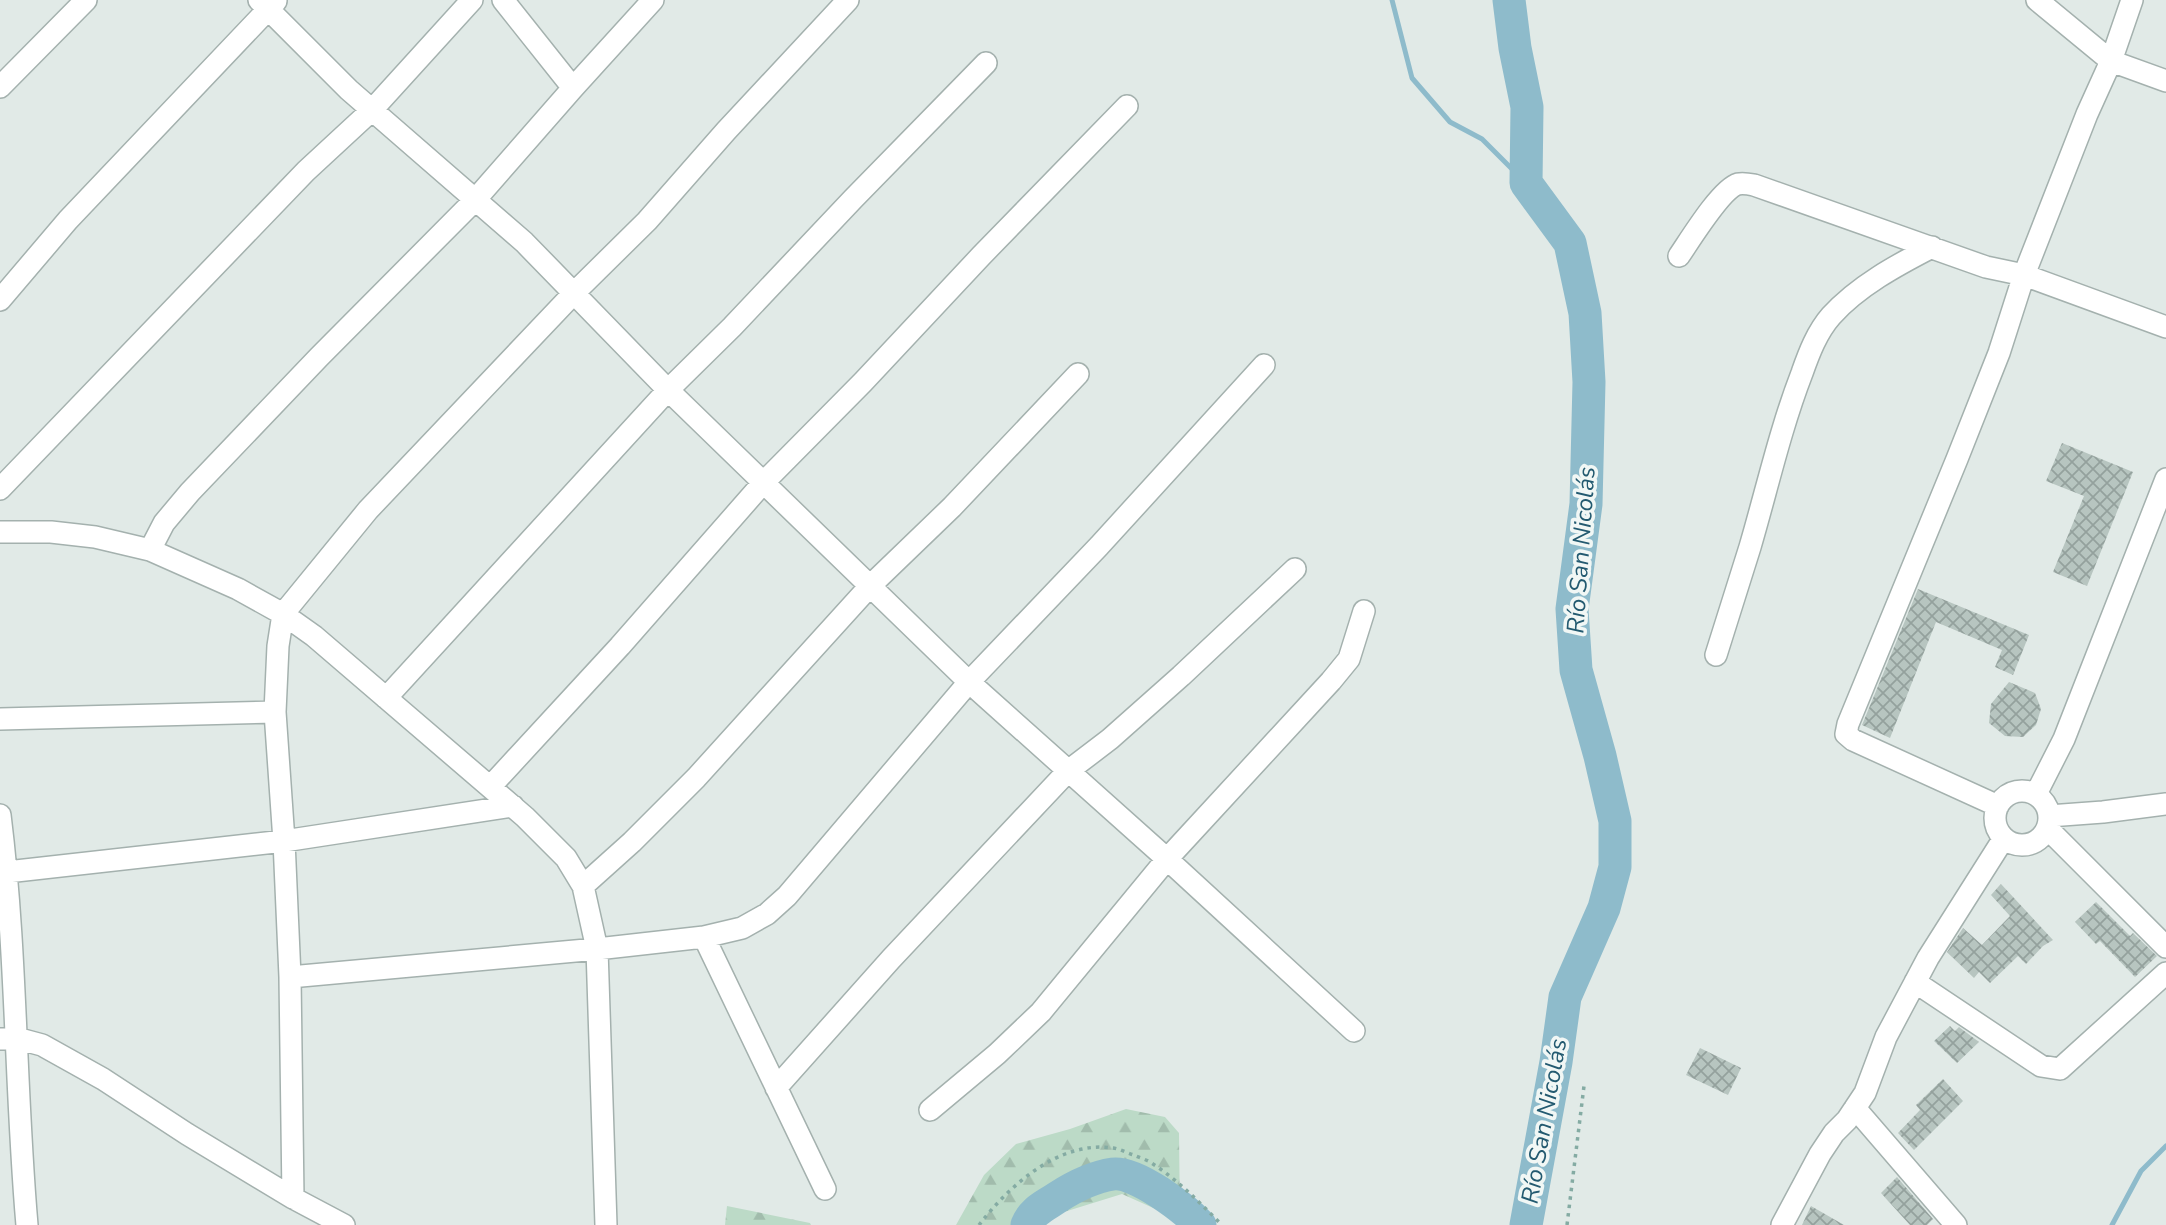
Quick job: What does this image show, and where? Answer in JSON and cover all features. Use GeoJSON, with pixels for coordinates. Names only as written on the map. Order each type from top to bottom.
{"type":"FeatureCollection","features":[{"type":"Feature","properties":{"kind":"street"},"geometry":{"type":"LineString","coordinates":[[0,87],[86,0]]}},
{"type":"Feature","properties":{"kind":"street"},"geometry":{"type":"LineString","coordinates":[[0,489],[306,171],[372,110],[472,0]]}},
{"type":"Feature","properties":{"kind":"street"},"geometry":{"type":"LineString","coordinates":[[503,0],[573,88]]}},
{"type":"Feature","properties":{"kind":"street"},"geometry":{"type":"LineString","coordinates":[[150,550],[164,523],[190,492],[318,357],[475,200],[653,0]]}},
{"type":"Feature","properties":{"kind":"street"},"geometry":{"type":"LineString","coordinates":[[293,1198],[290,977],[275,712],[278,646],[283,614],[368,510],[647,220],[848,0]]}},
{"type":"Feature","properties":{"kind":"street"},"geometry":{"type":"LineString","coordinates":[[2037,0],[2111,61],[2166,81]]}},
{"type":"Feature","properties":{"kind":"street"},"geometry":{"type":"LineString","coordinates":[[1997,806],[1853,740],[1846,734],[1999,353],[2024,275],[2087,114],[2111,61],[2132,0]]}},
{"type":"Feature","properties":{"kind":"street"},"geometry":{"type":"LineString","coordinates":[[0,300],[68,220],[268,3],[318,60],[524,243],[668,390],[969,682],[1354,1031]]}},
{"type":"Feature","properties":{"kind":"street"},"geometry":{"type":"LineString","coordinates":[[386,698],[668,390],[986,63]]}},
{"type":"Feature","properties":{"kind":"street"},"geometry":{"type":"LineString","coordinates":[[490,787],[620,646],[763,483],[863,383],[981,256],[1127,106]]}},
{"type":"Feature","properties":{"kind":"street"},"geometry":{"type":"LineString","coordinates":[[1679,256],[1710,210],[1733,186],[1740,183],[1754,185],[1986,267],[2024,275],[2166,327]]}},
{"type":"Feature","properties":{"kind":"street"},"geometry":{"type":"LineString","coordinates":[[1716,655],[1750,546],[1770,468],[1813,345],[1831,317],[1849,300],[1905,261],[1933,247]]}},
{"type":"Feature","properties":{"kind":"street"},"geometry":{"type":"LineString","coordinates":[[290,977],[704,937],[742,928],[767,914],[787,896],[969,682],[1099,546],[1264,365]]}},
{"type":"Feature","properties":{"kind":"street"},"geometry":{"type":"LineString","coordinates":[[583,886],[696,778],[870,586],[952,507],[1079,374]]}},
{"type":"Feature","properties":{"kind":"street"},"geometry":{"type":"LineString","coordinates":[[2036,794],[2064,739],[2166,479]]}},
{"type":"Feature","properties":{"kind":"street"},"geometry":{"type":"LineString","coordinates":[[0,532],[51,531],[95,537],[150,550],[238,589],[283,614],[314,636],[513,806],[566,858],[583,886],[597,949],[606,1225]]}},
{"type":"Feature","properties":{"kind":"street"},"geometry":{"type":"LineString","coordinates":[[776,1088],[891,959],[1069,771],[1110,739],[1181,676],[1295,569]]}},
{"type":"Feature","properties":{"kind":"street"},"geometry":{"type":"LineString","coordinates":[[930,1110],[997,1054],[1041,1012],[1167,859],[1349,659],[1364,611]]}},
{"type":"Feature","properties":{"kind":"street"},"geometry":{"type":"LineString","coordinates":[[0,719],[275,712]]}},
{"type":"Feature","properties":{"kind":"street"},"geometry":{"type":"LineString","coordinates":[[2027,791],[2036,794],[2047,808],[2048,822],[2043,835],[2029,844],[2004,838],[1996,823],[1997,806],[2002,799],[2010,793],[2027,791]]}},
{"type":"Feature","properties":{"kind":"street"},"geometry":{"type":"LineString","coordinates":[[2048,822],[2166,804]]}},
{"type":"Feature","properties":{"kind":"street"},"geometry":{"type":"LineString","coordinates":[[7,872],[284,841],[513,806]]}},
{"type":"Feature","properties":{"kind":"street"},"geometry":{"type":"LineString","coordinates":[[0,815],[7,872],[8,1039],[27,1225]]}},
{"type":"Feature","properties":{"kind":"street"},"geometry":{"type":"LineString","coordinates":[[2048,822],[2166,947]]}},
{"type":"Feature","properties":{"kind":"street"},"geometry":{"type":"LineString","coordinates":[[1782,1225],[1833,1133],[1865,1093],[1886,1037],[1915,982],[2004,838]]}},
{"type":"Feature","properties":{"kind":"street"},"geometry":{"type":"LineString","coordinates":[[704,937],[825,1189]]}},
{"type":"Feature","properties":{"kind":"street"},"geometry":{"type":"LineString","coordinates":[[1915,982],[2041,1066],[2060,1069],[2166,973]]}},
{"type":"Feature","properties":{"kind":"street"},"geometry":{"type":"LineString","coordinates":[[8,1039],[42,1045],[103,1079],[293,1198],[344,1225]]}},
{"type":"Feature","properties":{"kind":"street"},"geometry":{"type":"LineString","coordinates":[[1855,1108],[1956,1225]]}},
{"type":"Feature","properties":{"kind":"path"},"geometry":{"type":"LineString","coordinates":[[1567,1225],[1584,1086]]}},
{"type":"Feature","properties":{"kind":"path"},"geometry":{"type":"LineString","coordinates":[[979,1225],[995,1205],[1021,1181],[1057,1157],[1087,1148],[1115,1148],[1151,1162],[1184,1187],[1222,1225]]}},
{"type":"Feature","properties":{"kind":"green space"},"geometry":{"type":"Polygon","coordinates":[[[1126,1109],[1165,1117],[1179,1133],[1180,1220],[1122,1194],[1022,1225],[956,1225],[984,1175],[1016,1144],[1126,1109]]]}},
{"type":"Feature","properties":{"kind":"green space"},"geometry":{"type":"Polygon","coordinates":[[[727,1206],[810,1223],[811,1225],[725,1225],[727,1206]]]}},
{"type":"Feature","properties":{"kind":"building"},"geometry":{"type":"Polygon","coordinates":[[[2062,443],[2133,472],[2087,586],[2053,572],[2084,496],[2046,481],[2062,443]]]}},
{"type":"Feature","properties":{"kind":"building"},"geometry":{"type":"Polygon","coordinates":[[[1918,589],[2029,635],[2013,675],[1995,667],[2002,650],[1936,622],[1890,738],[1862,725],[1918,589]]]}},
{"type":"Feature","properties":{"kind":"building"},"geometry":{"type":"Polygon","coordinates":[[[2009,682],[2035,693],[2041,709],[2036,725],[2023,737],[2005,736],[1989,723],[1991,704],[2009,682]]]}},
{"type":"Feature","properties":{"kind":"building"},"geometry":{"type":"Polygon","coordinates":[[[2001,884],[2053,940],[2043,946],[2026,964],[2018,956],[1990,983],[1979,972],[1974,978],[1947,952],[1963,928],[1982,945],[2010,916],[1991,895],[2001,884]]]}},
{"type":"Feature","properties":{"kind":"building"},"geometry":{"type":"Polygon","coordinates":[[[2096,902],[2130,936],[2133,933],[2157,956],[2135,977],[2100,941],[2096,944],[2075,922],[2096,902]]]}},
{"type":"Feature","properties":{"kind":"building"},"geometry":{"type":"Polygon","coordinates":[[[1950,1026],[1955,1031],[1959,1027],[1979,1042],[1957,1063],[1934,1041],[1950,1026]]]}},
{"type":"Feature","properties":{"kind":"building"},"geometry":{"type":"Polygon","coordinates":[[[1700,1048],[1741,1068],[1728,1095],[1686,1075],[1700,1048]]]}},
{"type":"Feature","properties":{"kind":"building"},"geometry":{"type":"Polygon","coordinates":[[[1943,1079],[1963,1101],[1914,1150],[1898,1133],[1920,1110],[1916,1105],[1943,1079]]]}},
{"type":"Feature","properties":{"kind":"building"},"geometry":{"type":"Polygon","coordinates":[[[1897,1177],[1933,1219],[1927,1225],[1910,1225],[1881,1193],[1897,1177]]]}},
{"type":"Feature","properties":{"kind":"building"},"geometry":{"type":"Polygon","coordinates":[[[1811,1206],[1844,1225],[1802,1225],[1811,1206]]]}},
{"type":"Feature","properties":{"kind":"waterway"},"geometry":{"type":"LineString","coordinates":[[1392,0],[1412,78],[1450,122],[1482,139],[1526,183]]}},
{"type":"Feature","properties":{"kind":"waterway","name":"Río San Nicolás"},"geometry":{"type":"LineString","coordinates":[[1509,0],[1527,107],[1526,183],[1570,243],[1585,313],[1589,382],[1586,504],[1572,609],[1576,670],[1615,821],[1615,867],[1604,908],[1565,997],[1526,1225]]}},
{"type":"Feature","properties":{"kind":"waterway"},"geometry":{"type":"LineString","coordinates":[[2112,1225],[2141,1171],[2166,1146]]}},
{"type":"Feature","properties":{"kind":"waterway","name":"Río San Nicolás"},"geometry":{"type":"LineString","coordinates":[[1027,1225],[1036,1212],[1064,1193],[1091,1180],[1113,1174],[1134,1178],[1147,1185],[1172,1201],[1200,1225]]}}]}
